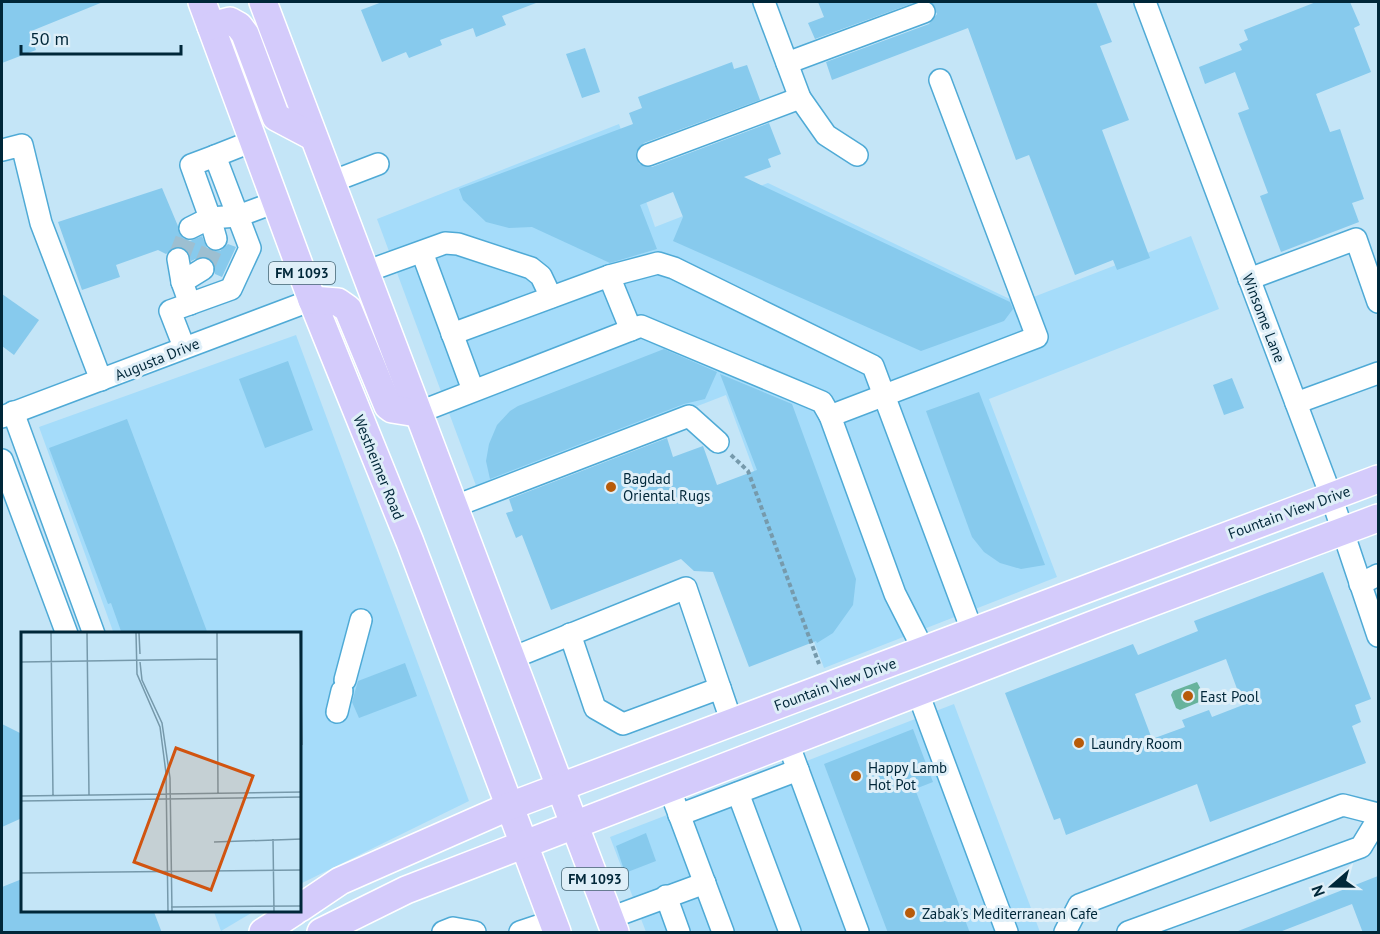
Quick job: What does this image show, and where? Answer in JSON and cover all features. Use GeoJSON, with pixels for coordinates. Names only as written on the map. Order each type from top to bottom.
{"type":"FeatureCollection","features":[{"type":"Feature","properties":{"kind":"main road","name":"FM 1093"},"geometry":{"type":"LineString","coordinates":[[263,2],[613,925]]}},
{"type":"Feature","properties":{"kind":"main road"},"geometry":{"type":"LineString","coordinates":[[206,14],[239,26],[276,117],[312,136]]}},
{"type":"Feature","properties":{"kind":"main road","name":"Westheimer Road"},"geometry":{"type":"LineString","coordinates":[[206,14],[312,300],[410,542],[555,927]]}},
{"type":"Feature","properties":{"kind":"main road"},"geometry":{"type":"LineString","coordinates":[[312,300],[338,302],[348,309],[388,406],[392,409],[417,413]]}},
{"type":"Feature","properties":{"kind":"main road","name":"Fountain View Drive"},"geometry":{"type":"LineString","coordinates":[[302,907],[340,881],[510,806],[1378,479]]}},
{"type":"Feature","properties":{"kind":"main road"},"geometry":{"type":"LineString","coordinates":[[321,933],[354,925],[406,890],[1378,518]]}},
{"type":"Feature","properties":{"kind":"main road"},"geometry":{"type":"LineString","coordinates":[[924,651],[928,689]]}},
{"type":"Feature","properties":{"kind":"main road"},"geometry":{"type":"LineString","coordinates":[[263,933],[293,913]]}},
{"type":"Feature","properties":{"kind":"street"},"geometry":{"type":"LineString","coordinates":[[764,2],[800,98],[826,135],[857,155]]}},
{"type":"Feature","properties":{"kind":"street","name":"Winsome Lane"},"geometry":{"type":"LineString","coordinates":[[1145,2],[1343,531],[1369,579],[1378,636]]}},
{"type":"Feature","properties":{"kind":"street"},"geometry":{"type":"LineString","coordinates":[[787,63],[924,12]]}},
{"type":"Feature","properties":{"kind":"street"},"geometry":{"type":"LineString","coordinates":[[830,416],[1037,337],[940,80]]}},
{"type":"Feature","properties":{"kind":"street"},"geometry":{"type":"LineString","coordinates":[[648,155],[800,98]]}},
{"type":"Feature","properties":{"kind":"street"},"geometry":{"type":"LineString","coordinates":[[216,239],[191,165],[253,141]]}},
{"type":"Feature","properties":{"kind":"street"},"geometry":{"type":"LineString","coordinates":[[2,150],[22,145],[41,223],[101,380]]}},
{"type":"Feature","properties":{"kind":"street"},"geometry":{"type":"LineString","coordinates":[[184,347],[170,311],[231,288],[250,248],[215,156]]}},
{"type":"Feature","properties":{"kind":"street"},"geometry":{"type":"LineString","coordinates":[[331,182],[378,164]]}},
{"type":"Feature","properties":{"kind":"street"},"geometry":{"type":"LineString","coordinates":[[190,228],[210,218],[238,216],[276,202]]}},
{"type":"Feature","properties":{"kind":"street"},"geometry":{"type":"LineString","coordinates":[[1250,279],[1356,238],[1378,302]]}},
{"type":"Feature","properties":{"kind":"street"},"geometry":{"type":"LineString","coordinates":[[365,272],[445,243],[458,244],[531,268],[541,276],[551,297]]}},
{"type":"Feature","properties":{"kind":"street"},"geometry":{"type":"LineString","coordinates":[[422,252],[473,390]]}},
{"type":"Feature","properties":{"kind":"street"},"geometry":{"type":"LineString","coordinates":[[178,259],[182,282],[190,304]]}},
{"type":"Feature","properties":{"kind":"street"},"geometry":{"type":"LineString","coordinates":[[452,334],[609,276],[658,263],[674,268],[873,366],[972,633]]}},
{"type":"Feature","properties":{"kind":"street"},"geometry":{"type":"LineString","coordinates":[[182,282],[203,270]]}},
{"type":"Feature","properties":{"kind":"street"},"geometry":{"type":"LineString","coordinates":[[609,276],[631,330]]}},
{"type":"Feature","properties":{"kind":"street","name":"Augusta Drive"},"geometry":{"type":"LineString","coordinates":[[7,414],[312,300]]}},
{"type":"Feature","properties":{"kind":"street"},"geometry":{"type":"LineString","coordinates":[[417,413],[641,326],[822,402],[830,416],[895,594],[924,651]]}},
{"type":"Feature","properties":{"kind":"street"},"geometry":{"type":"LineString","coordinates":[[1296,403],[1378,373]]}},
{"type":"Feature","properties":{"kind":"street"},"geometry":{"type":"LineString","coordinates":[[7,414],[93,632]]}},
{"type":"Feature","properties":{"kind":"street"},"geometry":{"type":"LineString","coordinates":[[453,507],[689,416],[718,442]]}},
{"type":"Feature","properties":{"kind":"street"},"geometry":{"type":"LineString","coordinates":[[2,460],[66,632]]}},
{"type":"Feature","properties":{"kind":"street"},"geometry":{"type":"LineString","coordinates":[[512,658],[686,588],[732,723]]}},
{"type":"Feature","properties":{"kind":"street"},"geometry":{"type":"LineString","coordinates":[[342,694],[361,620]]}},
{"type":"Feature","properties":{"kind":"street"},"geometry":{"type":"LineString","coordinates":[[570,634],[595,708],[623,724],[720,688]]}},
{"type":"Feature","properties":{"kind":"street"},"geometry":{"type":"LineString","coordinates":[[928,689],[1007,933]]}},
{"type":"Feature","properties":{"kind":"street"},"geometry":{"type":"LineString","coordinates":[[788,743],[858,933]]}},
{"type":"Feature","properties":{"kind":"street"},"geometry":{"type":"LineString","coordinates":[[679,815],[798,770]]}},
{"type":"Feature","properties":{"kind":"street"},"geometry":{"type":"LineString","coordinates":[[669,790],[723,933]]}},
{"type":"Feature","properties":{"kind":"street"},"geometry":{"type":"LineString","coordinates":[[738,793],[790,933]]}},
{"type":"Feature","properties":{"kind":"street"},"geometry":{"type":"LineString","coordinates":[[1065,933],[1079,905],[1344,805],[1378,814]]}},
{"type":"Feature","properties":{"kind":"street"},"geometry":{"type":"LineString","coordinates":[[1128,933],[1361,847],[1378,819]]}},
{"type":"Feature","properties":{"kind":"street"},"geometry":{"type":"LineString","coordinates":[[613,925],[666,896],[705,883]]}},
{"type":"Feature","properties":{"kind":"street"},"geometry":{"type":"LineString","coordinates":[[666,896],[679,933]]}},
{"type":"Feature","properties":{"kind":"street"},"geometry":{"type":"LineString","coordinates":[[520,933],[555,927]]}},
{"type":"Feature","properties":{"kind":"street"},"geometry":{"type":"LineString","coordinates":[[443,933],[453,928],[475,933]]}},
{"type":"Feature","properties":{"kind":"path"},"geometry":{"type":"LineString","coordinates":[[718,442],[748,471],[828,687]]}},
{"type":"Feature","properties":{"kind":"shaded area"},"geometry":{"type":"Polygon","coordinates":[[[619,124],[655,227],[768,183],[1018,303],[1191,236],[1219,309],[989,399],[1057,577],[824,668],[754,481],[757,479],[726,395],[478,491],[377,219],[619,124]]]}},
{"type":"Feature","properties":{"kind":"shaded area"},"geometry":{"type":"Polygon","coordinates":[[[296,335],[469,801],[302,883],[302,632],[113,632],[39,427],[296,335]]]}},
{"type":"Feature","properties":{"kind":"shaded area","name":"East Pool"},"geometry":{"type":"Polygon","coordinates":[[[1197,682],[1205,697],[1204,700],[1180,710],[1176,708],[1171,695],[1173,691],[1197,682]]]}},
{"type":"Feature","properties":{"kind":"shaded area"},"geometry":{"type":"Polygon","coordinates":[[[954,704],[1040,932],[646,932],[610,837],[954,704]]]}},
{"type":"Feature","properties":{"kind":"shaded area"},"geometry":{"type":"Polygon","coordinates":[[[214,913],[251,913],[221,931],[214,913]]]}},
{"type":"Feature","properties":{"kind":"building"},"geometry":{"type":"Polygon","coordinates":[[[2,2],[103,2],[29,32],[36,50],[2,63],[2,2]]]}},
{"type":"Feature","properties":{"kind":"building"},"geometry":{"type":"Polygon","coordinates":[[[382,2],[536,3],[502,16],[506,25],[476,37],[473,28],[440,40],[442,45],[409,58],[406,52],[382,62],[361,10],[382,2]]]}},
{"type":"Feature","properties":{"kind":"building"},"geometry":{"type":"Polygon","coordinates":[[[818,2],[916,2],[815,39],[808,23],[824,17],[818,2]]]}},
{"type":"Feature","properties":{"kind":"building"},"geometry":{"type":"Polygon","coordinates":[[[931,2],[1096,2],[1112,42],[1100,46],[1129,120],[1102,130],[1150,258],[1117,270],[1113,260],[1075,275],[1029,155],[1016,160],[968,28],[832,80],[826,62],[929,24],[937,14],[931,2]]]}},
{"type":"Feature","properties":{"kind":"building"},"geometry":{"type":"Polygon","coordinates":[[[1316,2],[1350,2],[1360,25],[1354,28],[1371,72],[1316,94],[1330,132],[1340,129],[1364,199],[1352,203],[1359,222],[1281,252],[1260,196],[1268,193],[1238,113],[1249,109],[1235,72],[1205,84],[1199,67],[1242,50],[1239,44],[1248,40],[1244,30],[1316,2]]]}},
{"type":"Feature","properties":{"kind":"building"},"geometry":{"type":"Polygon","coordinates":[[[585,48],[600,92],[582,98],[566,54],[585,48]]]}},
{"type":"Feature","properties":{"kind":"building"},"geometry":{"type":"Polygon","coordinates":[[[732,62],[734,69],[747,65],[760,100],[644,143],[636,152],[639,164],[652,167],[769,123],[781,154],[768,159],[771,167],[744,177],[1010,302],[1013,309],[1004,321],[921,351],[673,241],[683,217],[673,192],[640,205],[657,249],[610,263],[532,227],[509,228],[486,222],[463,200],[459,189],[633,124],[629,113],[642,108],[638,97],[732,62]]]}},
{"type":"Feature","properties":{"kind":"building"},"geometry":{"type":"Polygon","coordinates":[[[162,188],[183,238],[190,241],[202,236],[207,248],[213,251],[220,251],[228,244],[236,247],[222,277],[215,274],[214,263],[210,258],[202,256],[191,261],[187,250],[176,246],[166,254],[158,250],[116,265],[120,277],[82,290],[58,222],[162,188]]]}},
{"type":"Feature","properties":{"kind":"building"},"geometry":{"type":"Polygon","coordinates":[[[2,294],[39,320],[14,355],[2,346],[2,294]]]}},
{"type":"Feature","properties":{"kind":"building"},"geometry":{"type":"Polygon","coordinates":[[[664,349],[717,372],[705,399],[684,404],[490,479],[486,461],[489,444],[497,425],[510,411],[664,349]]]}},
{"type":"Feature","properties":{"kind":"building"},"geometry":{"type":"Polygon","coordinates":[[[288,361],[313,430],[265,448],[239,379],[288,361]]]}},
{"type":"Feature","properties":{"kind":"building"},"geometry":{"type":"Polygon","coordinates":[[[720,374],[792,404],[856,579],[853,605],[833,633],[817,643],[816,641],[749,667],[713,572],[694,571],[681,559],[551,610],[522,535],[516,538],[506,513],[513,511],[509,499],[667,438],[673,457],[703,446],[717,485],[757,470],[720,374]]]}},
{"type":"Feature","properties":{"kind":"building"},"geometry":{"type":"Polygon","coordinates":[[[1232,378],[1244,408],[1224,415],[1213,385],[1232,378]]]}},
{"type":"Feature","properties":{"kind":"building"},"geometry":{"type":"Polygon","coordinates":[[[979,392],[1045,565],[1021,569],[1000,563],[984,552],[972,537],[926,411],[979,392]]]}},
{"type":"Feature","properties":{"kind":"building"},"geometry":{"type":"Polygon","coordinates":[[[127,419],[207,632],[121,632],[111,603],[108,604],[49,448],[127,419]]]}},
{"type":"Feature","properties":{"kind":"building"},"geometry":{"type":"Polygon","coordinates":[[[1323,572],[1371,699],[1355,705],[1361,722],[1352,726],[1366,763],[1210,822],[1197,784],[1066,835],[1060,818],[1054,820],[1005,693],[1133,644],[1138,655],[1198,631],[1194,621],[1323,572]],[[1226,659],[1135,694],[1152,739],[1185,727],[1182,720],[1209,710],[1212,717],[1243,705],[1226,659]]]}},
{"type":"Feature","properties":{"kind":"building"},"geometry":{"type":"Polygon","coordinates":[[[405,663],[417,696],[359,718],[352,702],[358,681],[405,663]]]}},
{"type":"Feature","properties":{"kind":"building"},"geometry":{"type":"Polygon","coordinates":[[[2,724],[21,734],[21,818],[2,827],[2,724]]]}},
{"type":"Feature","properties":{"kind":"building"},"geometry":{"type":"Polygon","coordinates":[[[913,729],[933,782],[915,789],[970,933],[888,933],[824,764],[913,729]]]}},
{"type":"Feature","properties":{"kind":"building"},"geometry":{"type":"Polygon","coordinates":[[[646,833],[656,861],[625,873],[616,846],[646,833]]]}},
{"type":"Feature","properties":{"kind":"building"},"geometry":{"type":"Polygon","coordinates":[[[1378,876],[1378,933],[1363,933],[1352,904],[1277,933],[1233,933],[1378,876]]]}},
{"type":"Feature","properties":{"kind":"building"},"geometry":{"type":"Polygon","coordinates":[[[21,879],[21,913],[154,913],[162,933],[2,933],[2,887],[21,879]]]}},
{"type":"Feature","properties":{"kind":"tunnel"},"geometry":{"type":"LineString","coordinates":[[178,259],[190,228]]}},
{"type":"Feature","properties":{"kind":"tunnel"},"geometry":{"type":"LineString","coordinates":[[203,269],[216,239]]}},
{"type":"Feature","properties":{"kind":"place","name":"Bagdad Oriental Rugs"},"geometry":{"type":"Point","coordinates":[611,487]}},
{"type":"Feature","properties":{"kind":"place","name":"East Pool"},"geometry":{"type":"Point","coordinates":[1188,696]}},
{"type":"Feature","properties":{"kind":"place","name":"Laundry Room"},"geometry":{"type":"Point","coordinates":[1079,743]}},
{"type":"Feature","properties":{"kind":"place","name":"Happy Lamb Hot Pot"},"geometry":{"type":"Point","coordinates":[856,776]}},
{"type":"Feature","properties":{"kind":"place","name":"Zabak's Mediterranean Cafe"},"geometry":{"type":"Point","coordinates":[910,913]}}]}
